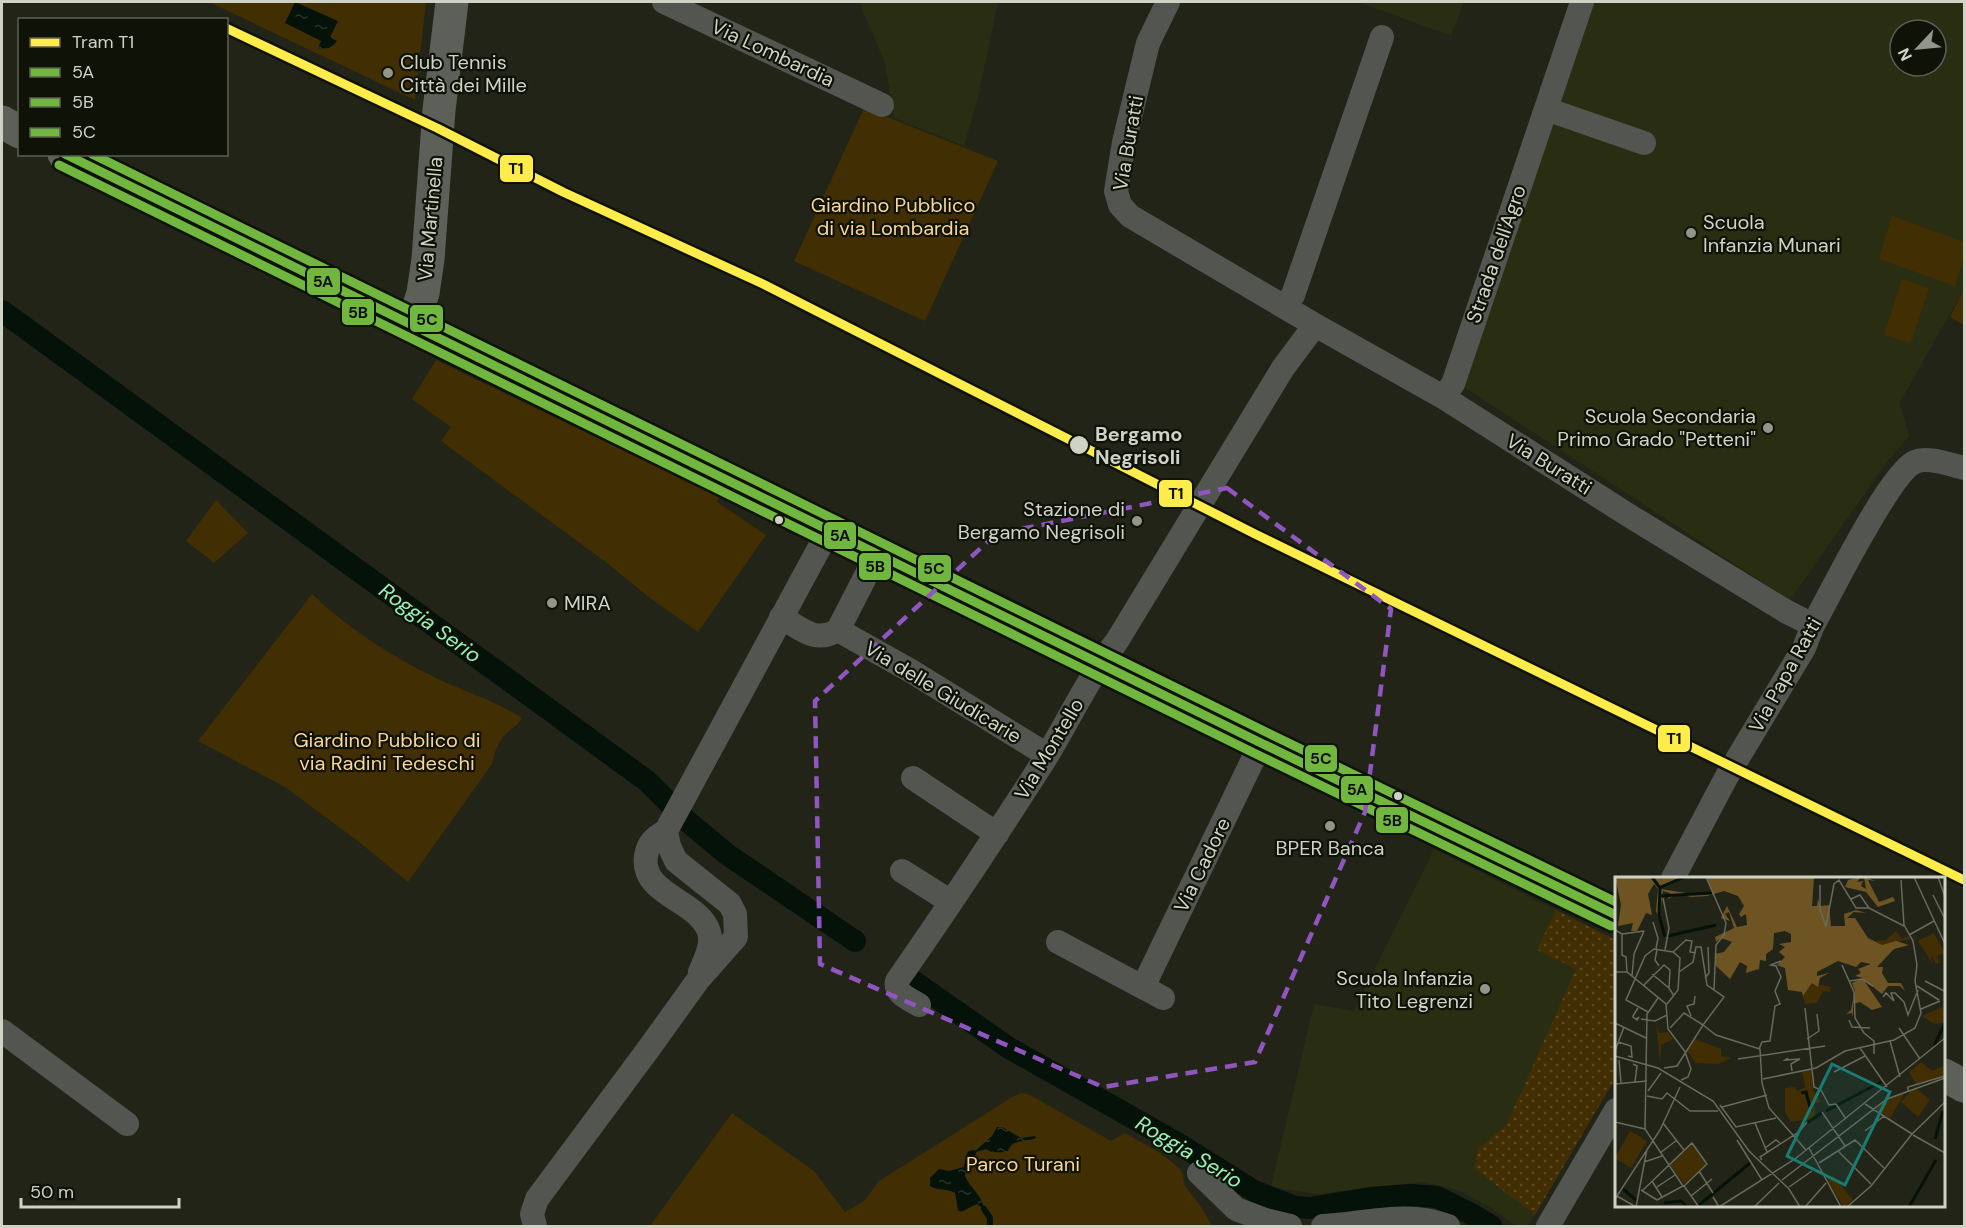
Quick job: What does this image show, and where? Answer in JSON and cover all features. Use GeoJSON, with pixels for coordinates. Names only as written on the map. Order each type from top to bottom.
{"type":"FeatureCollection","features":[{"type":"Feature","properties":{"kind":"street","name":"Via Martinella"},"geometry":{"type":"LineString","coordinates":[[412,327],[423,293],[428,259],[438,118],[452,2]]}},
{"type":"Feature","properties":{"kind":"street","name":"Via Lombardia"},"geometry":{"type":"LineString","coordinates":[[664,2],[882,105]]}},
{"type":"Feature","properties":{"kind":"street","name":"Via Buratti"},"geometry":{"type":"LineString","coordinates":[[1168,2],[1148,43],[1124,142],[1116,191],[1120,206],[1130,216],[1443,397],[1787,612],[1813,625]]}},
{"type":"Feature","properties":{"kind":"street","name":"Strada dell'Agro"},"geometry":{"type":"LineString","coordinates":[[1443,397],[1452,384],[1582,2]]}},
{"type":"Feature","properties":{"kind":"street"},"geometry":{"type":"LineString","coordinates":[[1284,306],[1293,296],[1382,37]]}},
{"type":"Feature","properties":{"kind":"street"},"geometry":{"type":"LineString","coordinates":[[1546,109],[1644,143]]}},
{"type":"Feature","properties":{"kind":"street"},"geometry":{"type":"LineString","coordinates":[[2,123],[18,131]]}},
{"type":"Feature","properties":{"kind":"street"},"geometry":{"type":"LineString","coordinates":[[68,156],[412,327],[1615,914]]}},
{"type":"Feature","properties":{"kind":"street","name":"Via Montello"},"geometry":{"type":"LineString","coordinates":[[919,1005],[898,992],[897,981],[997,834],[1283,368],[1315,325]]}},
{"type":"Feature","properties":{"kind":"street","name":"Via Papa Ratti"},"geometry":{"type":"LineString","coordinates":[[1674,877],[1727,776],[1804,648],[1813,625],[1900,473],[1905,467],[1922,459],[1965,468]]}},
{"type":"Feature","properties":{"kind":"street"},"geometry":{"type":"LineString","coordinates":[[535,1227],[532,1214],[537,1199],[698,980],[711,942],[707,926],[699,916],[653,882],[646,861],[649,846],[670,824],[829,530]]}},
{"type":"Feature","properties":{"kind":"street"},"geometry":{"type":"LineString","coordinates":[[781,617],[815,636],[827,637],[838,630],[877,554]]}},
{"type":"Feature","properties":{"kind":"street","name":"Via delle Giudicarie"},"geometry":{"type":"LineString","coordinates":[[838,630],[911,671],[1047,755]]}},
{"type":"Feature","properties":{"kind":"street","name":"Via Cadore"},"geometry":{"type":"LineString","coordinates":[[1059,942],[1153,992],[1261,743]]}},
{"type":"Feature","properties":{"kind":"street"},"geometry":{"type":"LineString","coordinates":[[913,778],[997,834]]}},
{"type":"Feature","properties":{"kind":"street"},"geometry":{"type":"LineString","coordinates":[[902,871],[951,902]]}},
{"type":"Feature","properties":{"kind":"street"},"geometry":{"type":"LineString","coordinates":[[2,1031],[127,1124]]}},
{"type":"Feature","properties":{"kind":"street"},"geometry":{"type":"LineString","coordinates":[[1945,1076],[1965,1086]]}},
{"type":"Feature","properties":{"kind":"street"},"geometry":{"type":"LineString","coordinates":[[1548,1227],[1615,1113]]}},
{"type":"Feature","properties":{"kind":"street"},"geometry":{"type":"LineString","coordinates":[[1199,1173],[1236,1209],[1290,1227]]}},
{"type":"Feature","properties":{"kind":"street"},"geometry":{"type":"LineString","coordinates":[[1323,1227],[1395,1218],[1425,1219],[1448,1227]]}},
{"type":"Feature","properties":{"kind":"highlighted area"},"geometry":{"type":"Polygon","coordinates":[[[1227,488],[1391,609],[1365,812],[1255,1062],[1103,1087],[820,964],[815,701],[996,534],[1227,488]]]}},
{"type":"Feature","properties":{"kind":"shaded area"},"geometry":{"type":"Polygon","coordinates":[[[859,2],[998,2],[978,97],[964,146],[894,118],[885,63],[859,2]]]}},
{"type":"Feature","properties":{"kind":"shaded area"},"geometry":{"type":"Polygon","coordinates":[[[1359,2],[1464,2],[1451,36],[1359,2]]]}},
{"type":"Feature","properties":{"kind":"shaded area"},"geometry":{"type":"Polygon","coordinates":[[[1590,2],[1964,2],[1964,289],[1900,402],[1909,436],[1886,463],[1790,600],[1458,383],[1590,2]]]}},
{"type":"Feature","properties":{"kind":"shaded area"},"geometry":{"type":"Polygon","coordinates":[[[1434,849],[1615,940],[1615,1079],[1528,1226],[1516,1226],[1491,1208],[1459,1190],[1423,1182],[1318,1194],[1271,1187],[1314,1004],[1354,1011],[1434,849]]]}},
{"type":"Feature","properties":{"kind":"green space","name":"Club Tennis Città dei Mille"},"geometry":{"type":"Polygon","coordinates":[[[209,2],[426,2],[415,100],[209,2]]]}},
{"type":"Feature","properties":{"kind":"green space","name":"Giardino Pubblico di via Lombardia"},"geometry":{"type":"Polygon","coordinates":[[[864,108],[998,161],[925,321],[794,261],[864,108]]]}},
{"type":"Feature","properties":{"kind":"green space"},"geometry":{"type":"Polygon","coordinates":[[[1892,216],[1964,242],[1964,256],[1955,286],[1879,259],[1892,216]]]}},
{"type":"Feature","properties":{"kind":"green space"},"geometry":{"type":"Polygon","coordinates":[[[1902,279],[1929,288],[1911,343],[1884,335],[1902,279]]]}},
{"type":"Feature","properties":{"kind":"green space"},"geometry":{"type":"Polygon","coordinates":[[[1964,289],[1964,325],[1950,317],[1964,289]]]}},
{"type":"Feature","properties":{"kind":"green space"},"geometry":{"type":"Polygon","coordinates":[[[436,360],[720,497],[717,502],[766,535],[698,632],[441,441],[451,427],[412,399],[436,360]]]}},
{"type":"Feature","properties":{"kind":"green space"},"geometry":{"type":"Polygon","coordinates":[[[216,500],[248,533],[214,563],[186,541],[216,500]]]}},
{"type":"Feature","properties":{"kind":"green space","name":"Giardino Pubblico di via Radini Tedeschi"},"geometry":{"type":"Polygon","coordinates":[[[312,594],[355,629],[401,660],[522,718],[502,739],[496,749],[492,764],[408,882],[285,787],[198,741],[312,594]]]}},
{"type":"Feature","properties":{"kind":"green space"},"geometry":{"type":"Polygon","coordinates":[[[1556,910],[1615,940],[1615,1079],[1535,1215],[1474,1168],[1478,1149],[1507,1124],[1576,969],[1537,950],[1556,910]]]}},
{"type":"Feature","properties":{"kind":"green space","name":"Parco Turani"},"geometry":{"type":"Polygon","coordinates":[[[1022,1093],[1030,1095],[1111,1141],[1125,1133],[1160,1153],[1179,1168],[1183,1174],[1184,1184],[1212,1226],[650,1226],[732,1113],[814,1171],[845,1212],[864,1201],[879,1181],[1022,1093]]]}},
{"type":"Feature","properties":{"kind":"water"},"geometry":{"type":"Polygon","coordinates":[[[295,2],[338,21],[330,37],[337,41],[333,45],[326,49],[318,48],[321,41],[285,23],[295,2]]]}},
{"type":"Feature","properties":{"kind":"water"},"geometry":{"type":"Polygon","coordinates":[[[997,1127],[1002,1127],[1021,1138],[1035,1136],[1036,1138],[1016,1142],[1005,1152],[993,1152],[986,1149],[973,1153],[992,1136],[997,1127]]]}},
{"type":"Feature","properties":{"kind":"water"},"geometry":{"type":"Polygon","coordinates":[[[967,1166],[965,1176],[981,1200],[984,1209],[977,1204],[961,1212],[958,1210],[955,1193],[930,1186],[930,1178],[939,1169],[949,1171],[967,1166]]]}},
{"type":"Feature","properties":{"kind":"waterway","name":"Roggia Serio"},"geometry":{"type":"LineString","coordinates":[[2,311],[647,781],[687,821],[728,855],[855,941]]}},
{"type":"Feature","properties":{"kind":"waterway","name":"Roggia Serio"},"geometry":{"type":"LineString","coordinates":[[913,981],[1009,1048],[1179,1144],[1254,1191],[1295,1207],[1310,1208],[1370,1198],[1411,1195],[1437,1197],[1491,1226]]}},
{"type":"Feature","properties":{"kind":"waterway"},"geometry":{"type":"LineString","coordinates":[[967,1166],[970,1154],[973,1153]]}},
{"type":"Feature","properties":{"kind":"waterway"},"geometry":{"type":"LineString","coordinates":[[984,1209],[990,1218],[990,1226]]}},
{"type":"Feature","properties":{"kind":"tram line","name":"T1"},"geometry":{"type":"LineString","coordinates":[[228,29],[437,128],[563,192],[763,284],[1255,534],[1964,880]]}},
{"type":"Feature","properties":{"kind":"transit line","name":"5A"},"geometry":{"type":"LineString","coordinates":[[69,156],[1261,743],[1615,915]]}},
{"type":"Feature","properties":{"kind":"transit line","name":"5C"},"geometry":{"type":"LineString","coordinates":[[96,156],[1615,902]]}},
{"type":"Feature","properties":{"kind":"transit line","name":"5B"},"geometry":{"type":"LineString","coordinates":[[59,165],[1256,754],[1611,926]]}},
{"type":"Feature","properties":{"kind":"place","name":"Club Tennis Città dei Mille"},"geometry":{"type":"Point","coordinates":[388,73]}},
{"type":"Feature","properties":{"kind":"place","name":"Scuola Infanzia Munari"},"geometry":{"type":"Point","coordinates":[1691,233]}},
{"type":"Feature","properties":{"kind":"place","name":"Scuola Secondaria Primo Grado \"Petteni\""},"geometry":{"type":"Point","coordinates":[1768,428]}},
{"type":"Feature","properties":{"kind":"place","name":"Bergamo Negrisoli"},"geometry":{"type":"Point","coordinates":[1079,445]}},
{"type":"Feature","properties":{"kind":"place","name":"Stazione di Bergamo Negrisoli"},"geometry":{"type":"Point","coordinates":[1137,521]}},
{"type":"Feature","properties":{"kind":"place","name":"MIRA"},"geometry":{"type":"Point","coordinates":[552,603]}},
{"type":"Feature","properties":{"kind":"place","name":"BPER Banca"},"geometry":{"type":"Point","coordinates":[1330,826]}},
{"type":"Feature","properties":{"kind":"place","name":"Scuola Infanzia Tito Legrenzi"},"geometry":{"type":"Point","coordinates":[1485,989]}}]}
